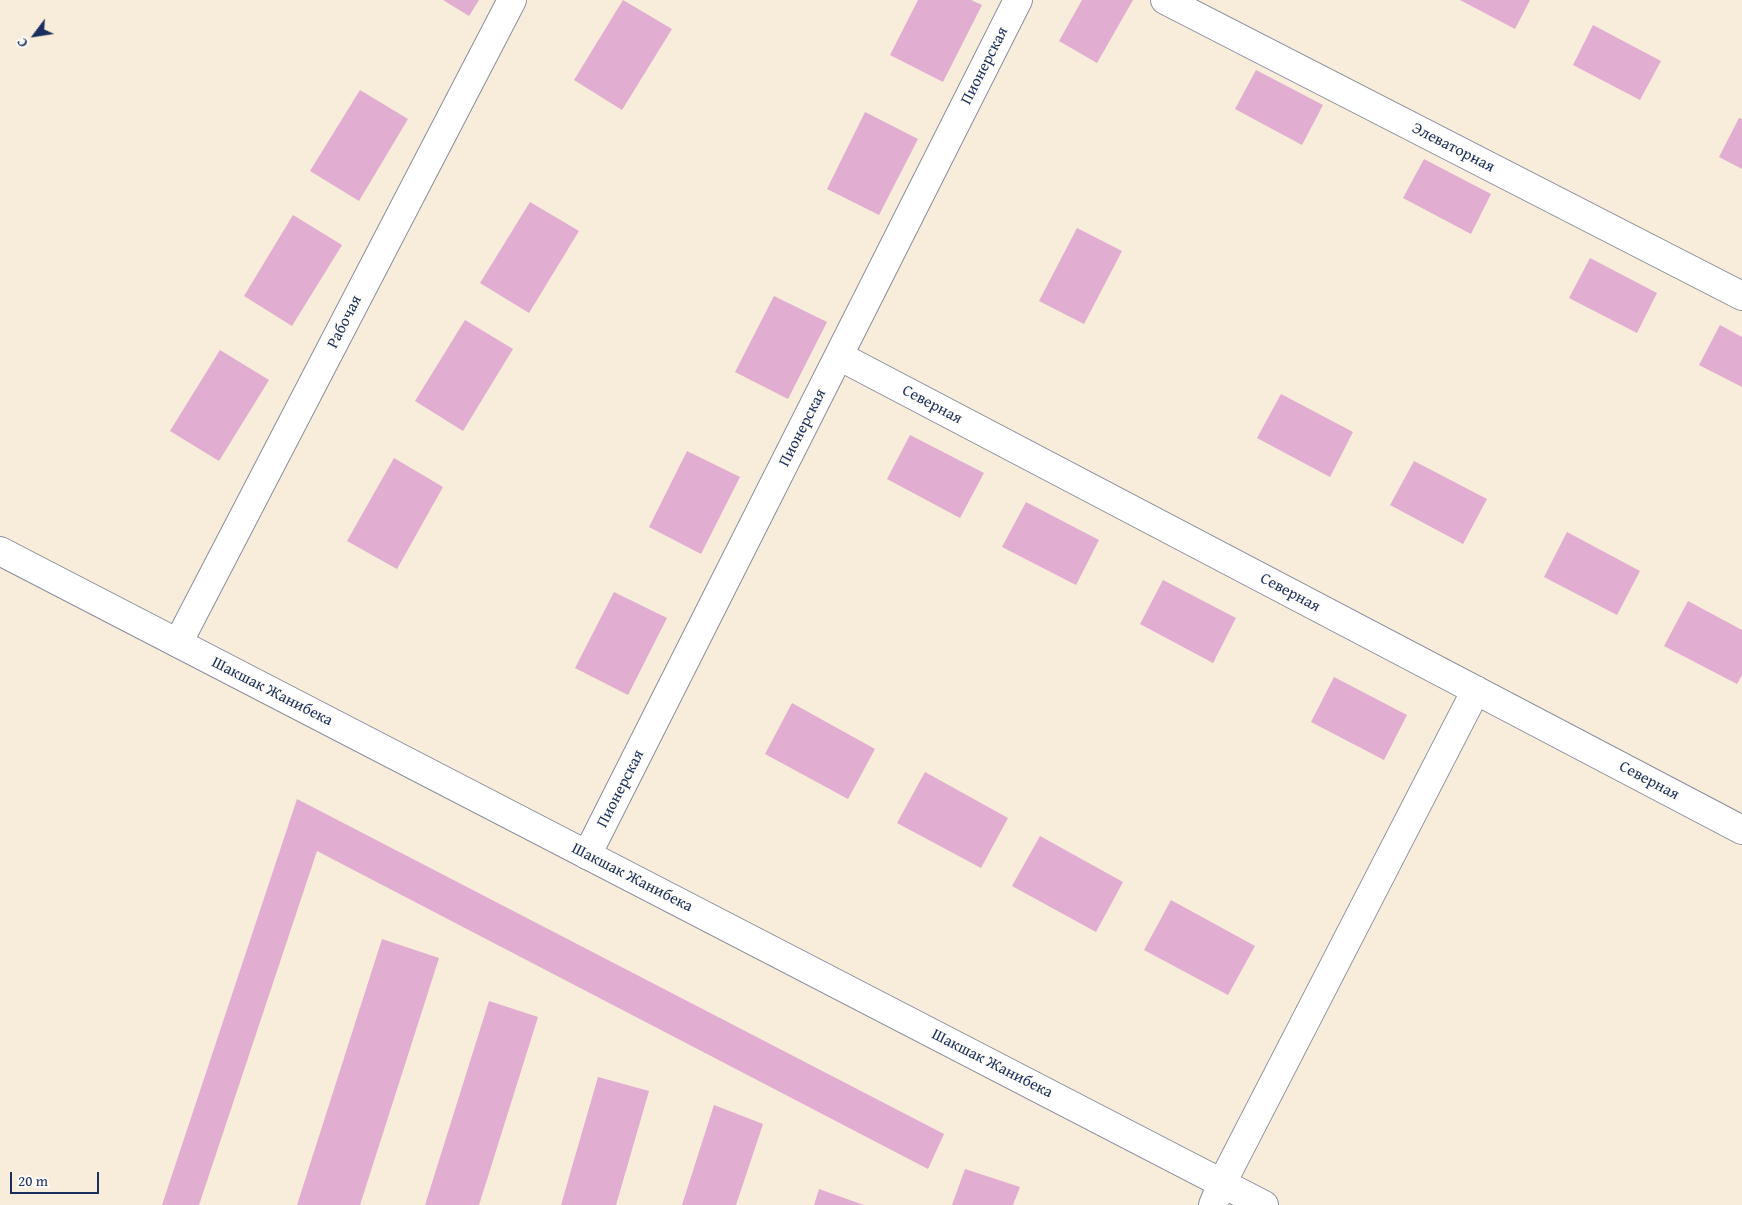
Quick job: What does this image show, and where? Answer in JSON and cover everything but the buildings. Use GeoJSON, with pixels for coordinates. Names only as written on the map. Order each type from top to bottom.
{"type":"FeatureCollection","features":[{"type":"Feature","properties":{"kind":"street","name":"Рабочая"},"geometry":{"type":"LineString","coordinates":[[178,643],[512,0]]}},
{"type":"Feature","properties":{"kind":"street","name":"Пионерская"},"geometry":{"type":"LineString","coordinates":[[587,855],[1018,0]]}},
{"type":"Feature","properties":{"kind":"street","name":"Элеваторная"},"geometry":{"type":"LineString","coordinates":[[1165,0],[1742,296]]}},
{"type":"Feature","properties":{"kind":"street","name":"Северная"},"geometry":{"type":"LineString","coordinates":[[839,356],[1742,830]]}},
{"type":"Feature","properties":{"kind":"street","name":"Шакшак Жанибека"},"geometry":{"type":"LineString","coordinates":[[0,551],[587,855],[1218,1194],[1264,1205]]}},
{"type":"Feature","properties":{"kind":"street"},"geometry":{"type":"LineString","coordinates":[[1218,1194],[1476,690]]}}]}
